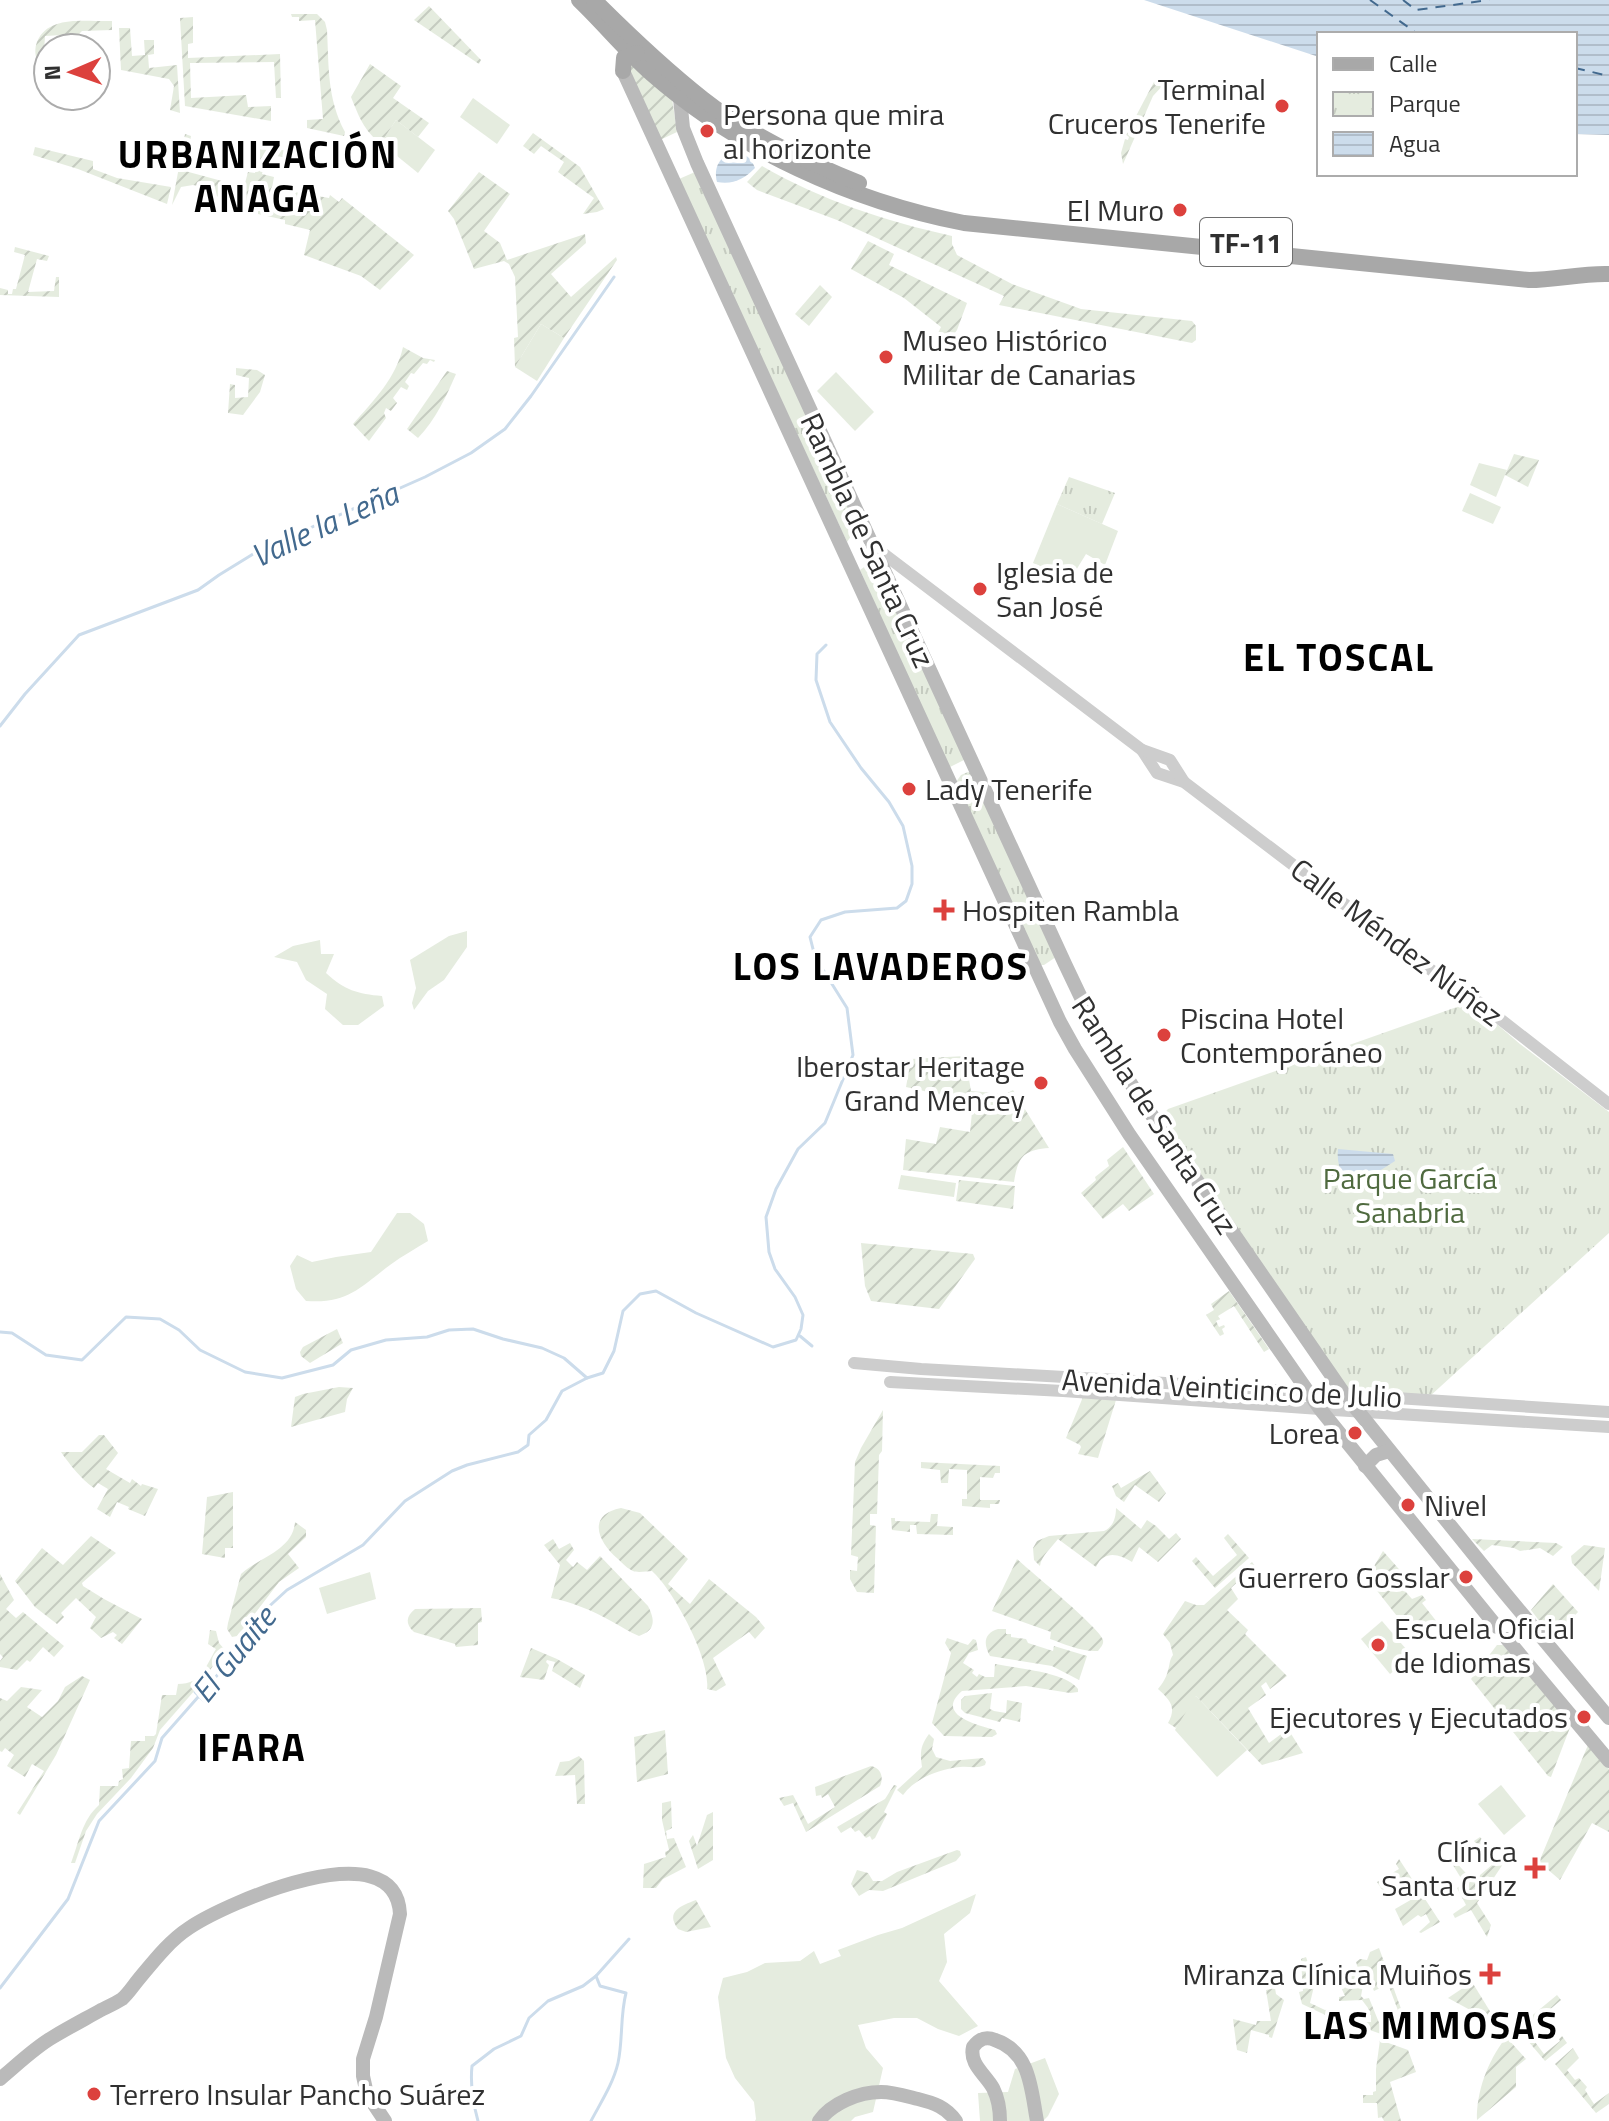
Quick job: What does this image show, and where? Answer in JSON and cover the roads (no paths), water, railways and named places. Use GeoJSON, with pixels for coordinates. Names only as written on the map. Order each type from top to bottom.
{"type":"FeatureCollection","features":[{"type":"Feature","properties":{"kind":"main road","name":"TF-11"},"geometry":{"type":"LineString","coordinates":[[579,0],[630,54],[687,94],[703,99],[762,136],[820,166],[878,189],[935,206],[1548,280],[1580,274],[1609,274]]}},
{"type":"Feature","properties":{"kind":"main road","name":"TF-11"},"geometry":{"type":"LineString","coordinates":[[594,0],[724,128],[796,167],[865,196],[915,212],[951,220],[1239,252],[1529,276],[1581,265],[1609,264]]}},
{"type":"Feature","properties":{"kind":"main road"},"geometry":{"type":"LineString","coordinates":[[599,21],[623,71]]}},
{"type":"Feature","properties":{"kind":"main road"},"geometry":{"type":"LineString","coordinates":[[623,71],[624,58],[630,54]]}},
{"type":"Feature","properties":{"kind":"main road","name":"Rambla de Santa Cruz"},"geometry":{"type":"LineString","coordinates":[[623,71],[1060,1022],[1129,1134],[1308,1393],[1609,1761]]}},
{"type":"Feature","properties":{"kind":"main road","name":"Rambla de Santa Cruz"},"geometry":{"type":"LineString","coordinates":[[679,87],[683,128],[691,151],[1101,1038],[1345,1395],[1609,1718]]}},
{"type":"Feature","properties":{"kind":"main road"},"geometry":{"type":"LineString","coordinates":[[865,529],[852,542],[848,559],[865,561],[874,549]]}},
{"type":"Feature","properties":{"kind":"main road"},"geometry":{"type":"LineString","coordinates":[[948,780],[973,764]]}},
{"type":"Feature","properties":{"kind":"main road"},"geometry":{"type":"LineString","coordinates":[[1129,1134],[1133,1125],[1148,1110]]}},
{"type":"Feature","properties":{"kind":"main road"},"geometry":{"type":"LineString","coordinates":[[1365,1466],[1376,1455],[1389,1451]]}},
{"type":"Feature","properties":{"kind":"main road"},"geometry":{"type":"LineString","coordinates":[[0,2079],[49,2039],[122,1998],[158,1956],[188,1928],[268,1891],[330,1874],[349,1873],[379,1881],[394,1890],[399,1901],[400,1914],[380,2002],[363,2059],[367,2094],[385,2121]]}},
{"type":"Feature","properties":{"kind":"main road"},"geometry":{"type":"LineString","coordinates":[[1000,2121],[994,2089],[972,2059],[973,2047],[982,2039],[991,2038],[1004,2044],[1021,2057],[1026,2067],[1037,2121]]}},
{"type":"Feature","properties":{"kind":"main road"},"geometry":{"type":"LineString","coordinates":[[819,2121],[838,2104],[881,2092],[938,2105],[956,2121]]}},
{"type":"Feature","properties":{"kind":"street","name":"Calle Méndez Núñez"},"geometry":{"type":"LineString","coordinates":[[874,549],[1142,750],[1170,760],[1184,782],[1443,979],[1468,994],[1609,1104]]}},
{"type":"Feature","properties":{"kind":"street","name":"Calle Méndez Núñez"},"geometry":{"type":"LineString","coordinates":[[1142,750],[1158,779],[1184,782]]}},
{"type":"Feature","properties":{"kind":"street","name":"Avenida Veinticinco de Julio"},"geometry":{"type":"LineString","coordinates":[[854,1363],[1609,1412]]}},
{"type":"Feature","properties":{"kind":"street","name":"Avenida Veinticinco de Julio"},"geometry":{"type":"LineString","coordinates":[[890,1382],[1609,1427]]}},
{"type":"Feature","properties":{"kind":"water"},"geometry":{"type":"Polygon","coordinates":[[[1144,0],[1609,0],[1609,135],[1577,134],[1577,32],[1317,32],[1317,56],[1144,0]]]}},
{"type":"Feature","properties":{"kind":"water"},"geometry":{"type":"Polygon","coordinates":[[[734,152],[748,157],[755,168],[738,180],[717,182],[719,163],[734,152]]]}},
{"type":"Feature","properties":{"kind":"water"},"geometry":{"type":"Polygon","coordinates":[[[1338,1149],[1393,1154],[1395,1161],[1348,1191],[1339,1165],[1338,1149]]]}},
{"type":"Feature","properties":{"kind":"waterway","name":"Valle la Leña"},"geometry":{"type":"LineString","coordinates":[[0,726],[79,635],[198,590],[258,551],[425,477],[471,453],[505,429],[614,277]]}},
{"type":"Feature","properties":{"kind":"waterway"},"geometry":{"type":"LineString","coordinates":[[0,1332],[12,1333],[46,1355],[82,1360],[126,1317],[160,1319],[179,1330],[200,1350],[245,1372],[282,1378],[333,1365],[351,1350],[386,1340],[473,1329],[542,1348],[564,1358],[587,1378],[603,1373],[614,1351],[623,1311],[640,1294],[656,1291],[696,1313],[773,1347],[796,1340],[803,1315],[795,1297],[775,1269],[769,1252],[766,1217],[776,1189],[798,1149],[825,1123],[853,1055],[847,1008],[815,957],[810,937],[821,920],[845,912],[897,908],[906,901],[912,884],[912,866],[903,826],[830,722],[816,680],[817,654],[826,645]]}},
{"type":"Feature","properties":{"kind":"waterway"},"geometry":{"type":"LineString","coordinates":[[800,1336],[812,1346]]}},
{"type":"Feature","properties":{"kind":"waterway","name":"El Guaite"},"geometry":{"type":"LineString","coordinates":[[0,1988],[68,1899],[99,1821],[155,1761],[162,1738],[228,1663],[263,1612],[287,1590],[363,1545],[405,1501],[452,1471],[518,1452],[528,1445],[529,1435],[546,1420],[562,1391],[587,1378]]}},
{"type":"Feature","properties":{"kind":"waterway","name":"El Guaite"},"geometry":{"type":"LineString","coordinates":[[195,1692],[205,1702]]}},
{"type":"Feature","properties":{"kind":"waterway"},"geometry":{"type":"LineString","coordinates":[[478,2121],[472,2094],[472,2066],[494,2049],[521,2036],[529,2018],[548,2001],[583,1986],[596,1976],[629,1939]]}},
{"type":"Feature","properties":{"kind":"waterway"},"geometry":{"type":"LineString","coordinates":[[591,2121],[610,2086],[618,2063],[626,1993],[600,1986],[596,1976]]}},
{"type":"Feature","properties":{"kind":"place","name":"Terminal Cruceros Tenerife"},"geometry":{"type":"Point","coordinates":[1282,106]}},
{"type":"Feature","properties":{"kind":"place","name":"Persona que mira al horizonte"},"geometry":{"type":"Point","coordinates":[707,131]}},
{"type":"Feature","properties":{"kind":"place","name":"El Muro"},"geometry":{"type":"Point","coordinates":[1180,210]}},
{"type":"Feature","properties":{"kind":"place","name":"Museo Histórico Militar de Canarias"},"geometry":{"type":"Point","coordinates":[886,357]}},
{"type":"Feature","properties":{"kind":"place","name":"Iglesia de San José"},"geometry":{"type":"Point","coordinates":[980,589]}},
{"type":"Feature","properties":{"kind":"place","name":"Lady Tenerife"},"geometry":{"type":"Point","coordinates":[909,789]}},
{"type":"Feature","properties":{"kind":"place","name":"Hospiten Rambla"},"geometry":{"type":"Point","coordinates":[944,910]}},
{"type":"Feature","properties":{"kind":"place","name":"Piscina Hotel Contemporáneo"},"geometry":{"type":"Point","coordinates":[1164,1035]}},
{"type":"Feature","properties":{"kind":"place","name":"Iberostar Heritage Grand Mencey"},"geometry":{"type":"Point","coordinates":[1041,1083]}},
{"type":"Feature","properties":{"kind":"place","name":"Lorea"},"geometry":{"type":"Point","coordinates":[1355,1433]}},
{"type":"Feature","properties":{"kind":"place","name":"Nivel"},"geometry":{"type":"Point","coordinates":[1408,1505]}},
{"type":"Feature","properties":{"kind":"place","name":"Guerrero Gosslar"},"geometry":{"type":"Point","coordinates":[1466,1577]}},
{"type":"Feature","properties":{"kind":"place","name":"Escuela Oficial de Idiomas"},"geometry":{"type":"Point","coordinates":[1378,1645]}},
{"type":"Feature","properties":{"kind":"place","name":"Ejecutores y Ejecutados"},"geometry":{"type":"Point","coordinates":[1584,1717]}},
{"type":"Feature","properties":{"kind":"place","name":"Clínica Santa Cruz"},"geometry":{"type":"Point","coordinates":[1535,1868]}},
{"type":"Feature","properties":{"kind":"place","name":"Miranza Clínica Muiños"},"geometry":{"type":"Point","coordinates":[1490,1974]}},
{"type":"Feature","properties":{"kind":"place","name":"Terrero Insular Pancho Suárez"},"geometry":{"type":"Point","coordinates":[94,2094]}},
{"type":"Feature","properties":{"kind":"district","name":"URBANIZACIÓN ANAGA"},"geometry":{"type":"Point","coordinates":[258,176]}},
{"type":"Feature","properties":{"kind":"district","name":"EL TOSCAL"},"geometry":{"type":"Point","coordinates":[1339,657]}},
{"type":"Feature","properties":{"kind":"district","name":"LOS LAVADEROS"},"geometry":{"type":"Point","coordinates":[881,966]}},
{"type":"Feature","properties":{"kind":"district","name":"IFARA"},"geometry":{"type":"Point","coordinates":[252,1747]}},
{"type":"Feature","properties":{"kind":"district","name":"LAS MIMOSAS"},"geometry":{"type":"Point","coordinates":[1431,2025]}},
{"type":"Feature","properties":{"kind":"park label","name":"Parque García Sanabria"},"geometry":{"type":"Point","coordinates":[1410,1195]}}]}
